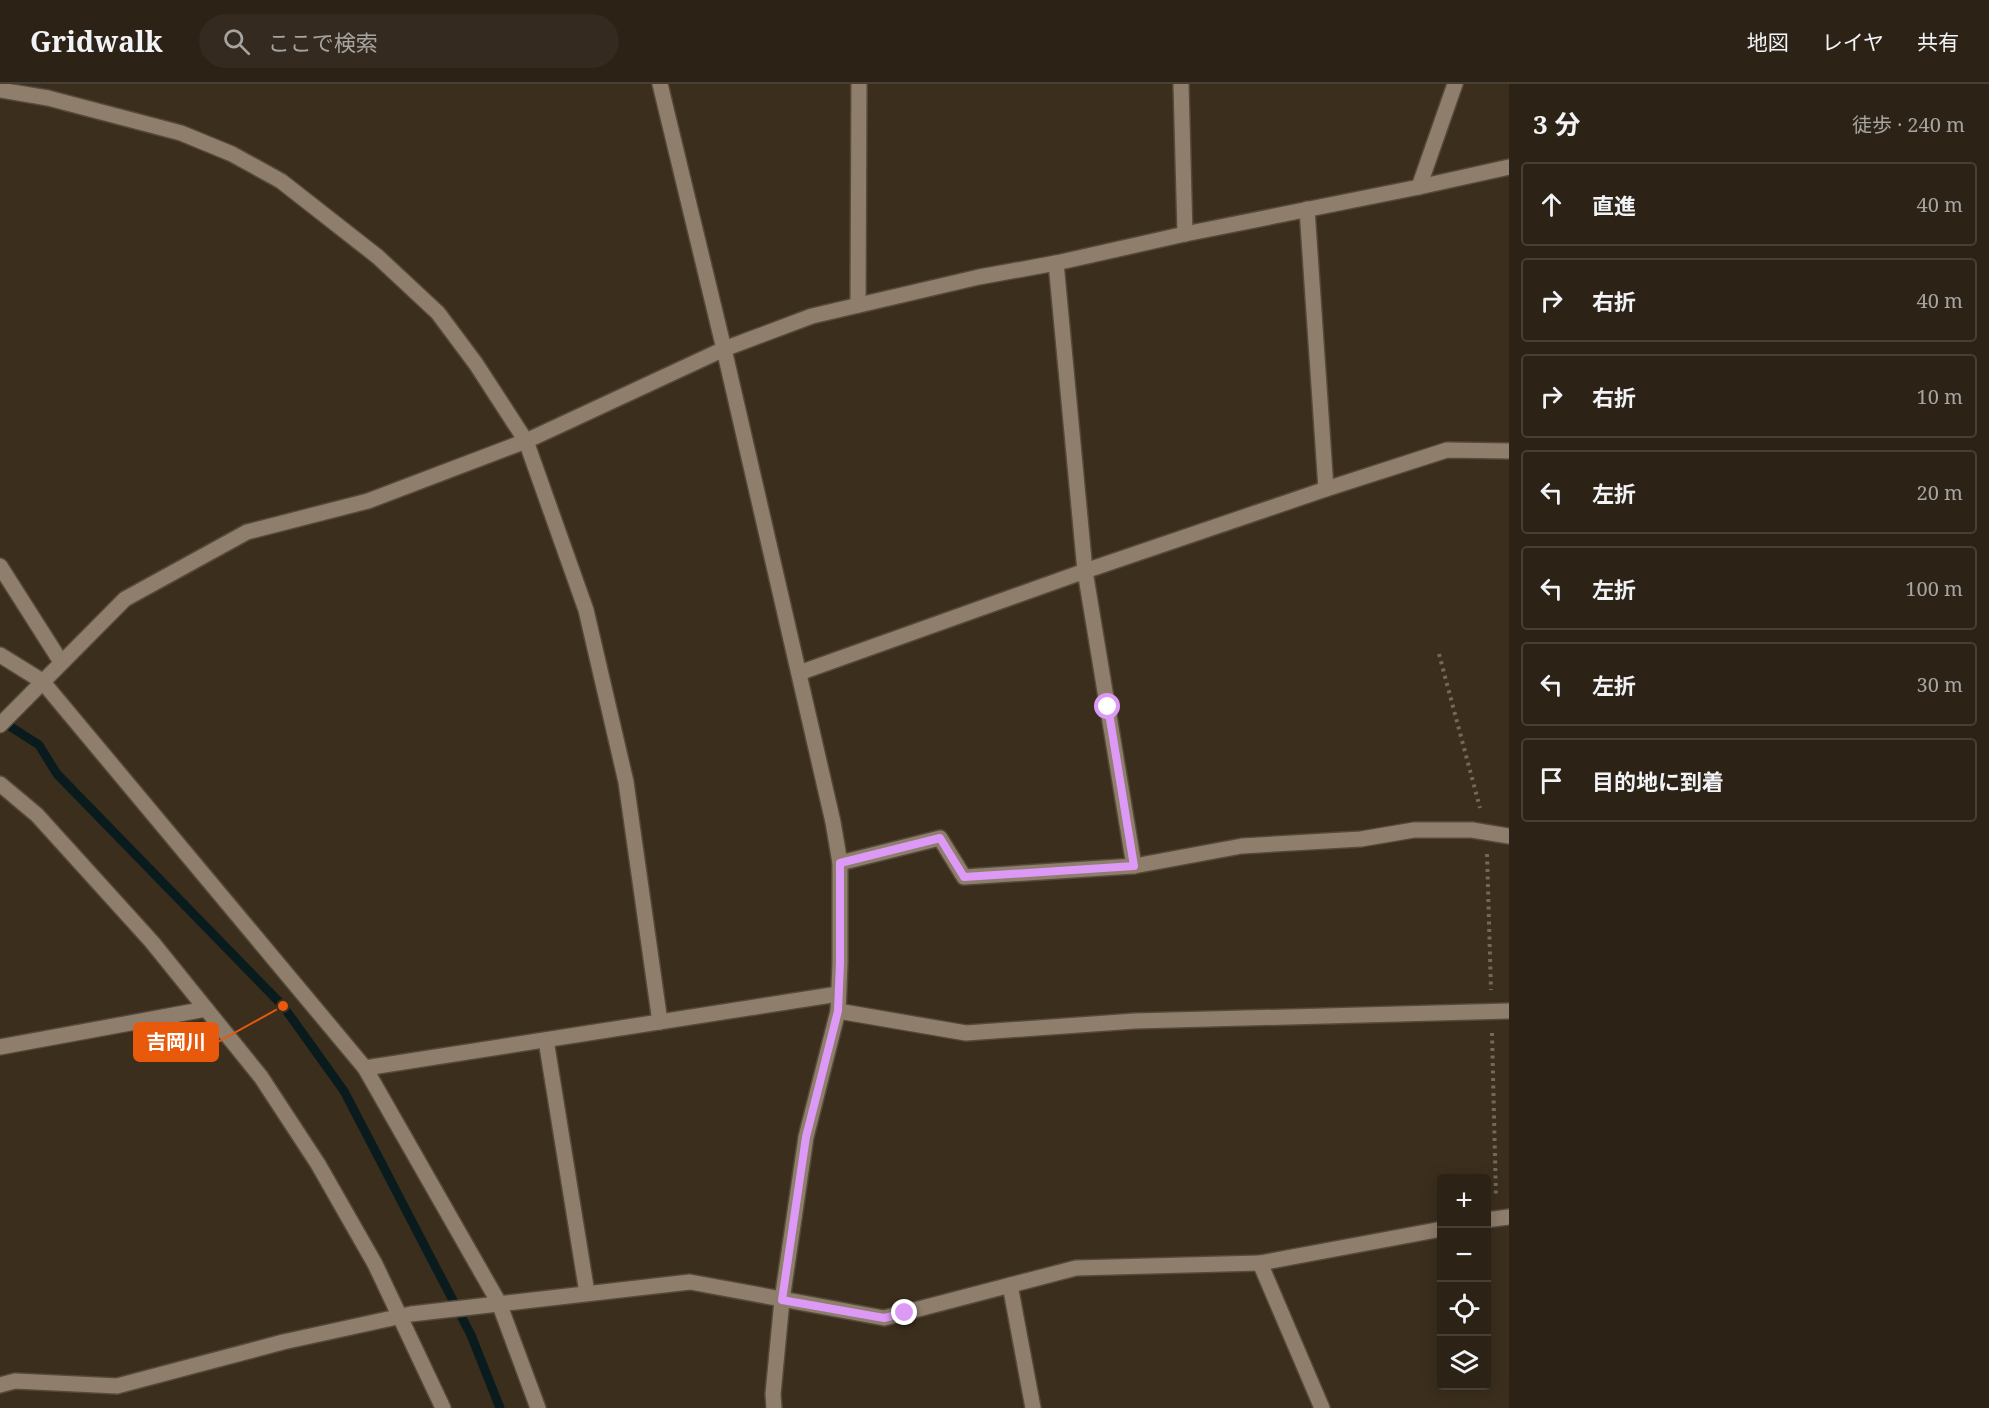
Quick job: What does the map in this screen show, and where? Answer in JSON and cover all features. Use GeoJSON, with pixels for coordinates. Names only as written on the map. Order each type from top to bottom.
{"type":"FeatureCollection","features":[{"type":"Feature","properties":{"kind":"street"},"geometry":{"type":"LineString","coordinates":[[660,84],[799,673],[833,822],[840,863],[838,1011],[806,1137],[782,1300],[773,1394],[774,1408]]}},
{"type":"Feature","properties":{"kind":"street"},"geometry":{"type":"LineString","coordinates":[[858,305],[859,84]]}},
{"type":"Feature","properties":{"kind":"street"},"geometry":{"type":"LineString","coordinates":[[1181,84],[1185,234]]}},
{"type":"Feature","properties":{"kind":"street"},"geometry":{"type":"LineString","coordinates":[[1419,187],[1455,84]]}},
{"type":"Feature","properties":{"kind":"street"},"geometry":{"type":"LineString","coordinates":[[0,90],[48,98],[181,133],[232,154],[281,181],[378,257],[438,313],[476,364],[526,441],[586,610],[626,782],[660,1022]]}},
{"type":"Feature","properties":{"kind":"street"},"geometry":{"type":"LineString","coordinates":[[0,725],[124,599],[247,532],[368,501],[526,441],[724,349],[813,316],[979,277],[1056,263],[1509,167]]}},
{"type":"Feature","properties":{"kind":"street"},"geometry":{"type":"LineString","coordinates":[[1307,208],[1326,489]]}},
{"type":"Feature","properties":{"kind":"street"},"geometry":{"type":"LineString","coordinates":[[1056,263],[1085,571],[1134,866]]}},
{"type":"Feature","properties":{"kind":"street"},"geometry":{"type":"LineString","coordinates":[[799,673],[1085,571],[1447,450],[1509,452]]}},
{"type":"Feature","properties":{"kind":"street"},"geometry":{"type":"LineString","coordinates":[[0,566],[61,662]]}},
{"type":"Feature","properties":{"kind":"street"},"geometry":{"type":"LineString","coordinates":[[0,655],[39,684],[365,1068],[494,1303],[538,1408]]}},
{"type":"Feature","properties":{"kind":"street"},"geometry":{"type":"LineString","coordinates":[[0,784],[37,815],[152,942],[261,1077],[318,1164],[405,1316],[443,1408]]}},
{"type":"Feature","properties":{"kind":"street"},"geometry":{"type":"LineString","coordinates":[[840,863],[940,838],[964,877],[1134,866],[1242,846],[1361,839],[1414,830],[1472,830],[1509,837]]}},
{"type":"Feature","properties":{"kind":"street"},"geometry":{"type":"LineString","coordinates":[[365,1068],[838,994]]}},
{"type":"Feature","properties":{"kind":"street"},"geometry":{"type":"LineString","coordinates":[[0,1047],[206,1009]]}},
{"type":"Feature","properties":{"kind":"street"},"geometry":{"type":"LineString","coordinates":[[838,1011],[966,1033],[1134,1021],[1509,1011]]}},
{"type":"Feature","properties":{"kind":"street"},"geometry":{"type":"LineString","coordinates":[[546,1040],[587,1293]]}},
{"type":"Feature","properties":{"kind":"street"},"geometry":{"type":"LineString","coordinates":[[0,1385],[15,1381],[117,1386],[283,1342],[405,1316],[494,1303],[690,1282],[884,1318],[1076,1268],[1260,1263],[1437,1230]]}},
{"type":"Feature","properties":{"kind":"street"},"geometry":{"type":"LineString","coordinates":[[1260,1263],[1322,1408]]}},
{"type":"Feature","properties":{"kind":"street"},"geometry":{"type":"LineString","coordinates":[[1010,1285],[1033,1408]]}},
{"type":"Feature","properties":{"kind":"path"},"geometry":{"type":"LineString","coordinates":[[1439,654],[1486,832],[1497,1218]]}},
{"type":"Feature","properties":{"kind":"waterway"},"geometry":{"type":"LineString","coordinates":[[0,720],[39,745],[57,774],[283,1006],[344,1091],[471,1335],[500,1408]]}},
{"type":"Feature","properties":{"kind":"place","name":"吉岡川"},"geometry":{"type":"Point","coordinates":[283,1006]}},
{"type":"Feature","properties":{"kind":"route"},"geometry":{"type":"LineString","coordinates":[[905,1313],[884,1318],[782,1300],[806,1137],[838,1011],[840,863],[940,838],[964,877],[1134,866],[1108,707]]}}]}
